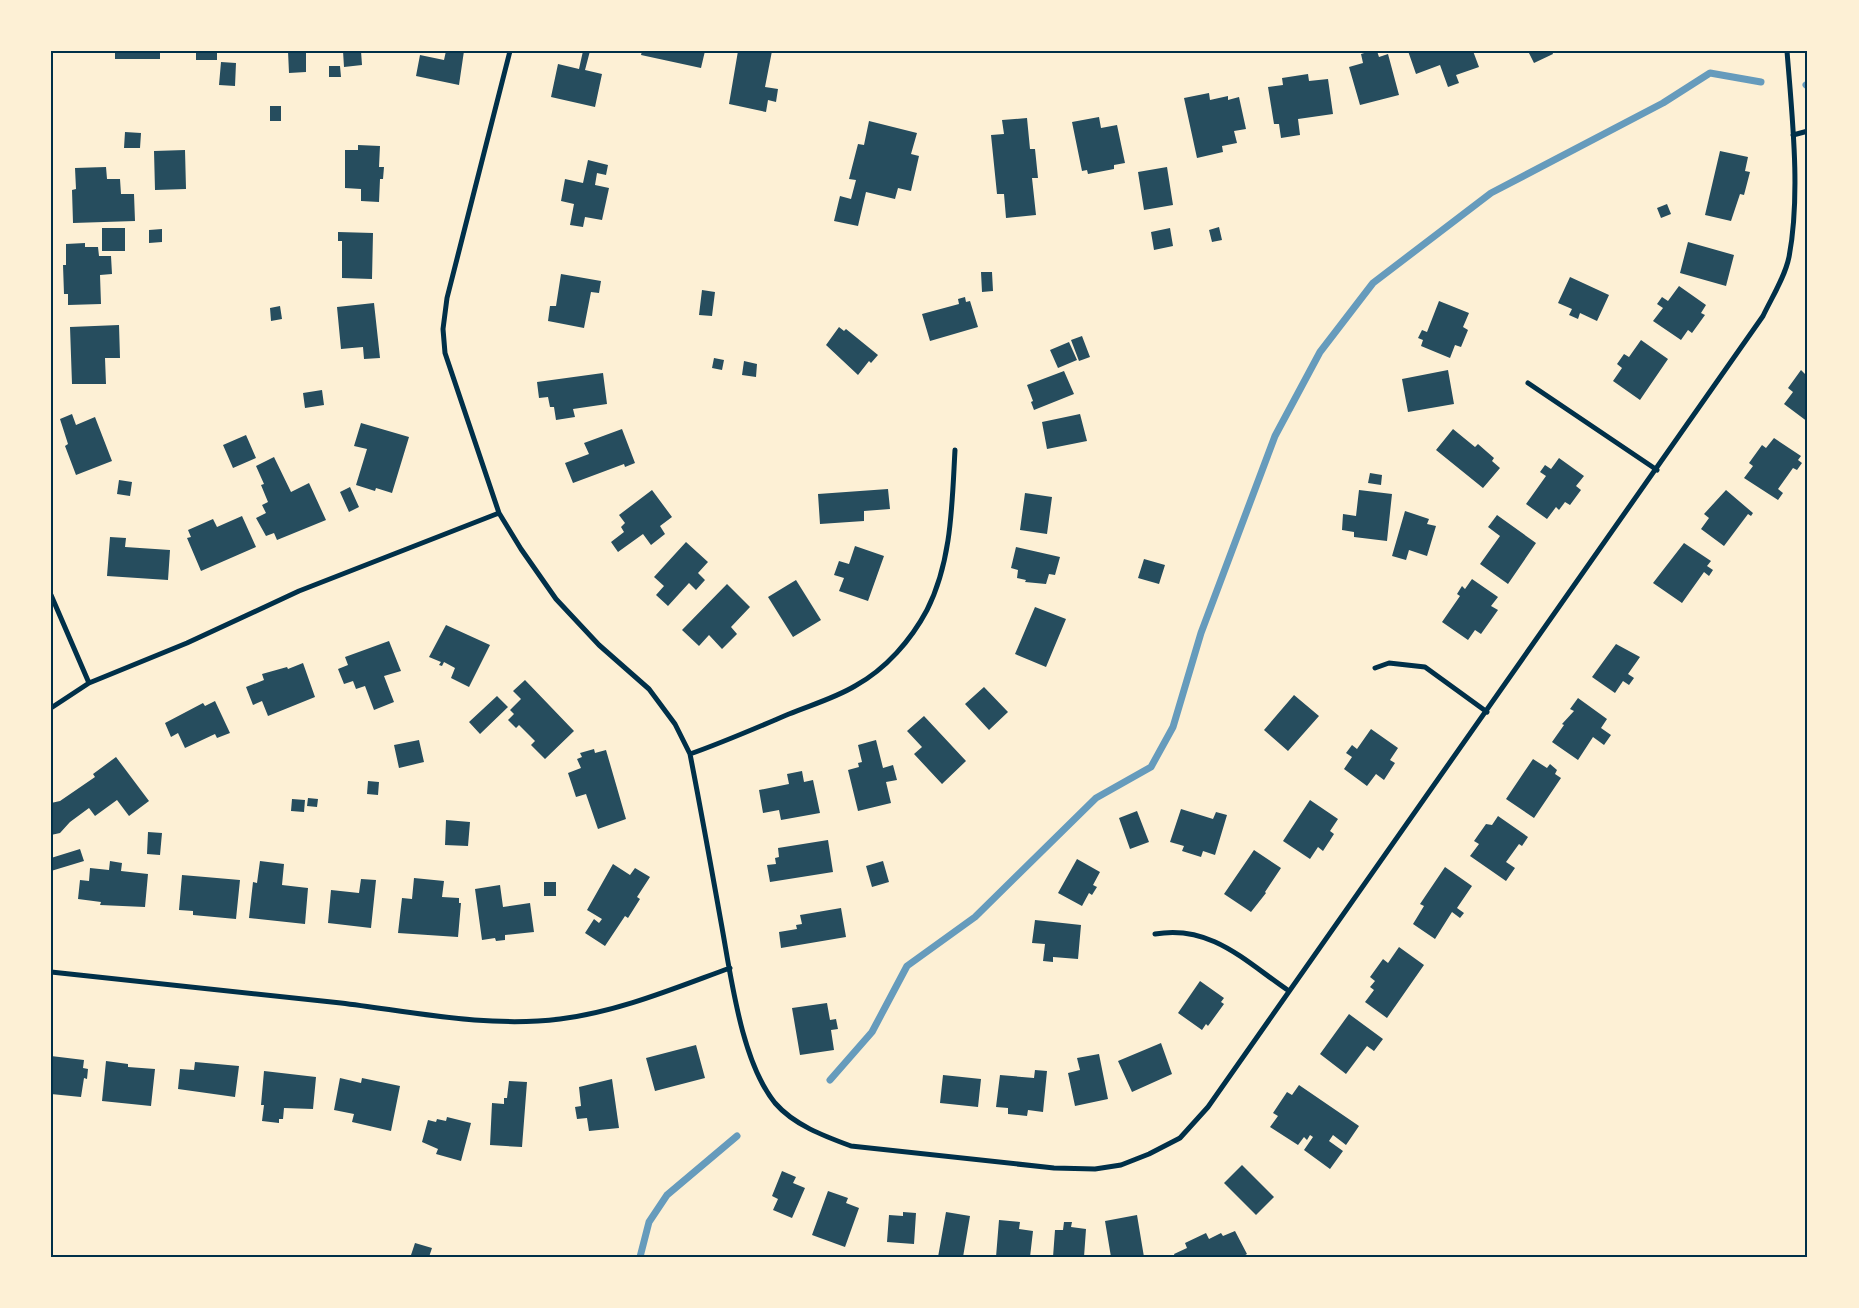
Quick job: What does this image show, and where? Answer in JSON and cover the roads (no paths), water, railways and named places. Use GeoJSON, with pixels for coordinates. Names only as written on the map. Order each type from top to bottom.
{"type":"FeatureCollection","features":[{"type":"Feature","properties":{"kind":"street"},"geometry":{"type":"LineString","coordinates":[[510,51],[447,298],[443,329],[445,353],[499,513],[521,549],[556,599],[599,645],[649,689],[675,724],[690,754],[730,968],[754,1068],[776,1103],[793,1119],[822,1135],[851,1146],[1054,1168],[1095,1169],[1121,1165],[1149,1154],[1180,1138],[1208,1107],[1763,316],[1780,283],[1789,258],[1794,195],[1793,135],[1787,51]]}},
{"type":"Feature","properties":{"kind":"street"},"geometry":{"type":"LineString","coordinates":[[1793,135],[1808,131]]}},
{"type":"Feature","properties":{"kind":"street"},"geometry":{"type":"LineString","coordinates":[[1528,383],[1656,470]]}},
{"type":"Feature","properties":{"kind":"street"},"geometry":{"type":"LineString","coordinates":[[690,754],[856,686],[884,666],[899,651],[927,609],[938,579],[947,544],[952,504],[954,450]]}},
{"type":"Feature","properties":{"kind":"street"},"geometry":{"type":"LineString","coordinates":[[51,708],[89,683],[187,643],[299,592],[499,513]]}},
{"type":"Feature","properties":{"kind":"street"},"geometry":{"type":"LineString","coordinates":[[51,595],[89,683]]}},
{"type":"Feature","properties":{"kind":"street"},"geometry":{"type":"LineString","coordinates":[[1374,668],[1390,663],[1426,667],[1486,712]]}},
{"type":"Feature","properties":{"kind":"street"},"geometry":{"type":"LineString","coordinates":[[1155,934],[1170,931],[1190,932],[1214,939],[1289,991]]}},
{"type":"Feature","properties":{"kind":"street"},"geometry":{"type":"LineString","coordinates":[[51,972],[466,1020],[521,1022],[561,1019],[602,1011],[730,968]]}},
{"type":"Feature","properties":{"kind":"waterway"},"geometry":{"type":"LineString","coordinates":[[830,1080],[872,1032],[907,966],[975,917],[1096,798],[1151,767],[1173,727],[1201,633],[1275,436],[1320,352],[1373,283],[1491,193],[1663,103],[1710,73],[1761,82]]}},
{"type":"Feature","properties":{"kind":"waterway"},"geometry":{"type":"LineString","coordinates":[[640,1257],[649,1222],[667,1195],[737,1136]]}}]}
